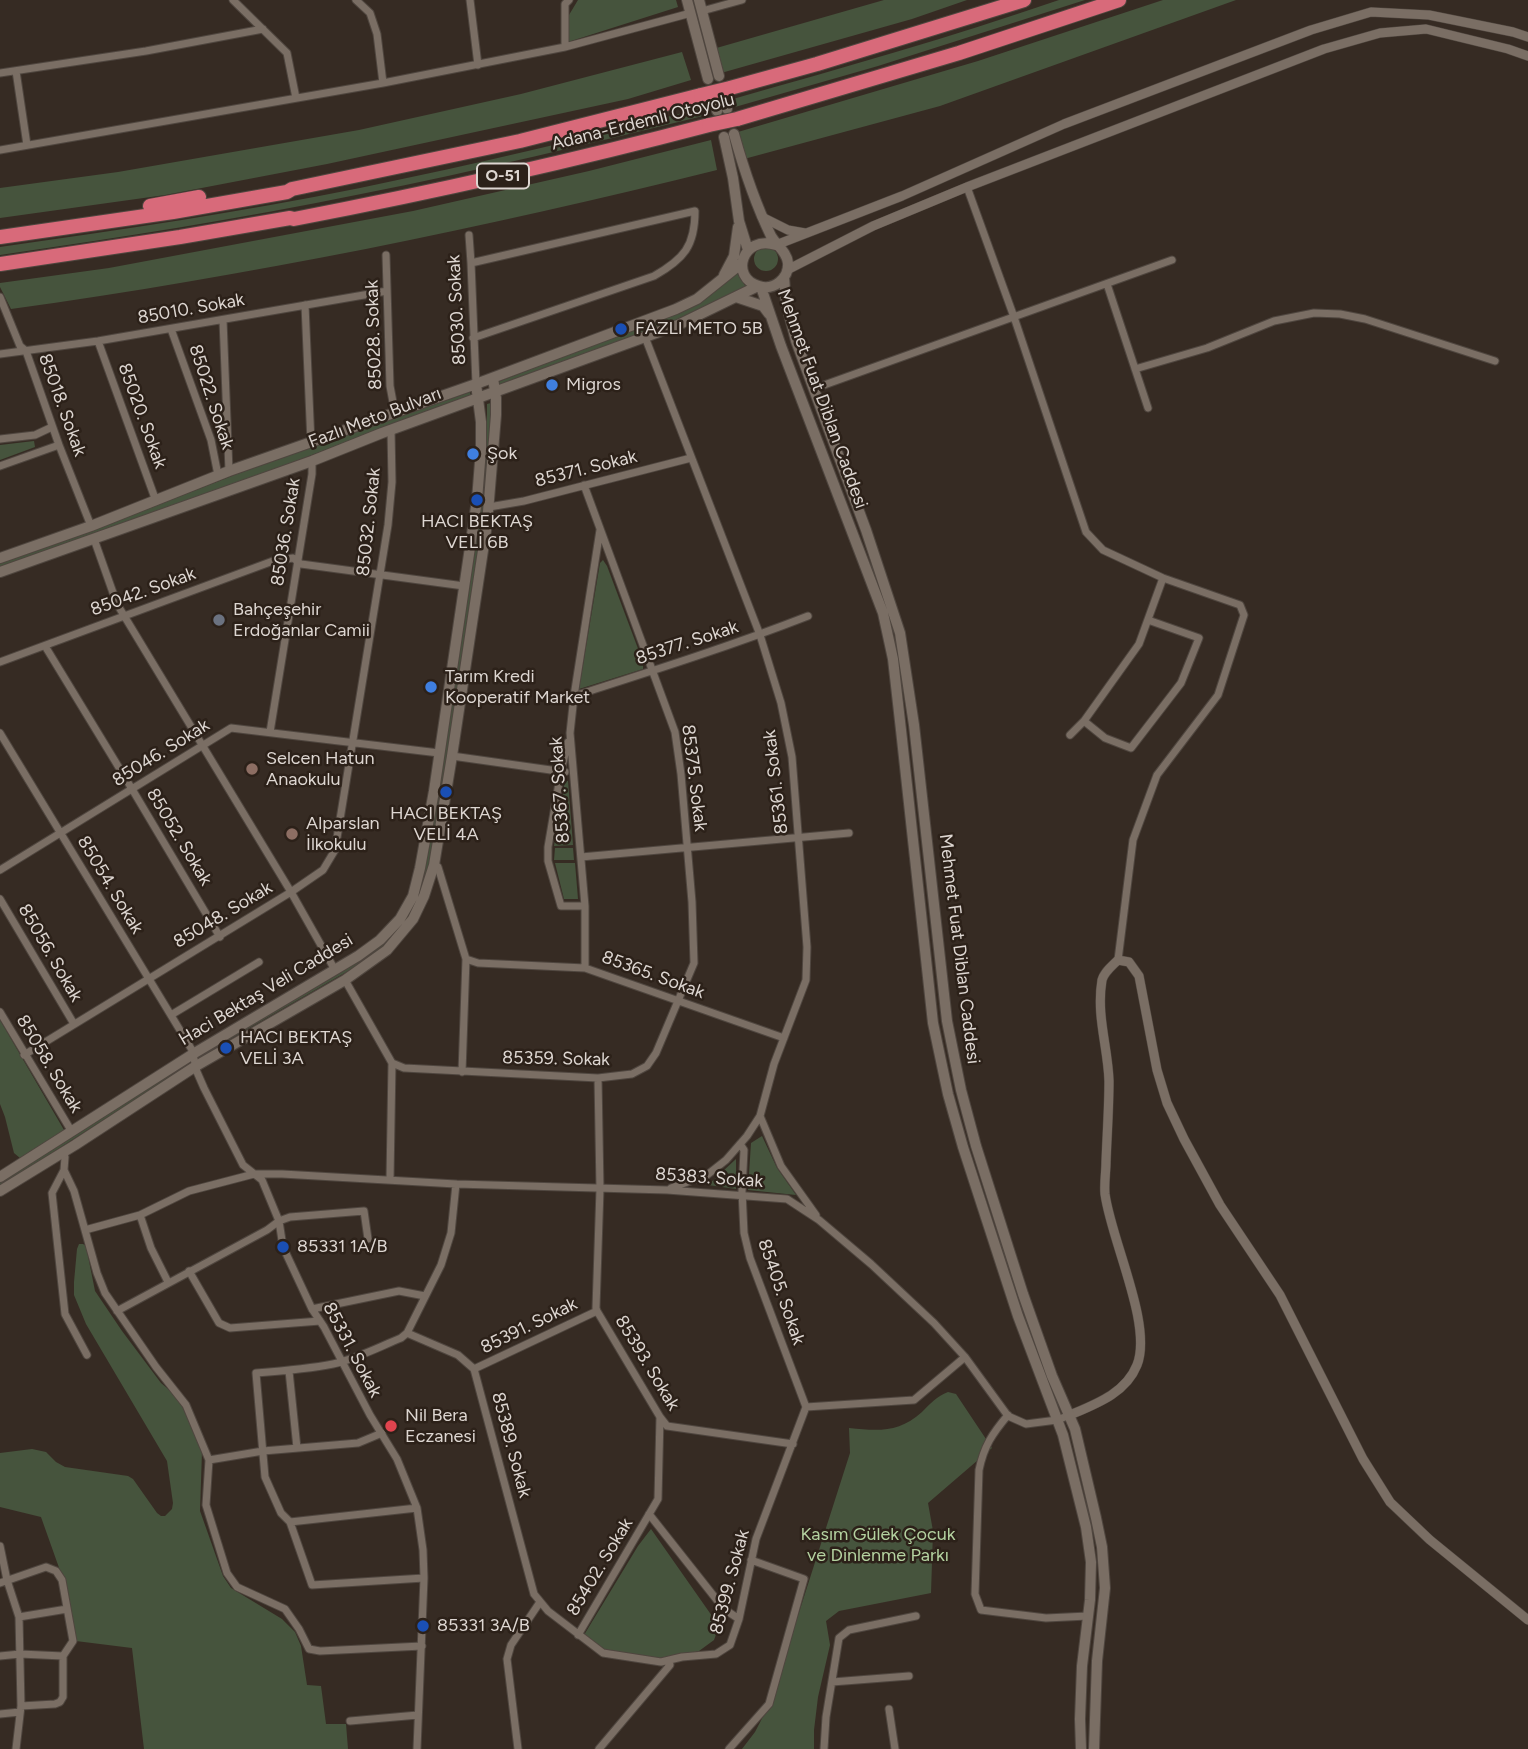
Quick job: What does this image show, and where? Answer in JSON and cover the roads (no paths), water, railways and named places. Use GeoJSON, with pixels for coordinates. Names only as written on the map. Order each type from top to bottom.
{"type":"FeatureCollection","features":[{"type":"Feature","properties":{"kind":"highway","name":"Adana-Erdemli Otoyolu"},"geometry":{"type":"LineString","coordinates":[[0,264],[294,219],[551,166],[709,125],[725,105],[817,64],[1024,0]]}},
{"type":"Feature","properties":{"kind":"highway","name":"Adana-Erdemli Otoyolu"},"geometry":{"type":"LineString","coordinates":[[0,237],[186,210],[287,192],[520,141],[701,95],[725,105],[959,53],[1119,0]]}},
{"type":"Feature","properties":{"kind":"highway"},"geometry":{"type":"LineString","coordinates":[[0,229],[284,183],[292,189]]}},
{"type":"Feature","properties":{"kind":"highway"},"geometry":{"type":"LineString","coordinates":[[0,273],[110,258],[289,227],[294,219]]}},
{"type":"Feature","properties":{"kind":"main road"},"geometry":{"type":"LineString","coordinates":[[687,0],[697,8],[714,78]]}},
{"type":"Feature","properties":{"kind":"main road"},"geometry":{"type":"LineString","coordinates":[[748,250],[739,221],[729,136],[762,217],[788,262],[786,273],[773,286],[760,287],[746,277],[744,256],[754,245],[761,242],[776,244]]}},
{"type":"Feature","properties":{"kind":"main road"},"geometry":{"type":"LineString","coordinates":[[723,278],[734,256],[739,221]]}},
{"type":"Feature","properties":{"kind":"main road","name":"Fazlı Meto Bulvarı"},"geometry":{"type":"LineString","coordinates":[[0,558],[91,526],[223,473],[493,378],[676,309],[696,299],[743,263]]}},
{"type":"Feature","properties":{"kind":"main road","name":"Mehmet Fuat Diblan Caddesi"},"geometry":{"type":"LineString","coordinates":[[786,273],[786,302],[796,341],[866,530],[900,633],[914,725],[947,1021],[964,1101],[1023,1294],[1052,1376],[1075,1429],[1102,1547],[1105,1588],[1097,1661],[1094,1749]]}},
{"type":"Feature","properties":{"kind":"main road","name":"Mehmet Fuat Diblan Caddesi"},"geometry":{"type":"LineString","coordinates":[[760,287],[883,613],[893,659],[933,1023],[948,1094],[1018,1316],[1063,1435],[1088,1539],[1091,1562],[1080,1706],[1081,1749]]}},
{"type":"Feature","properties":{"kind":"main road","name":"Fazlı Meto Bulvarı"},"geometry":{"type":"LineString","coordinates":[[0,572],[646,338],[760,287]]}},
{"type":"Feature","properties":{"kind":"main road"},"geometry":{"type":"LineString","coordinates":[[736,297],[763,306],[771,316]]}},
{"type":"Feature","properties":{"kind":"main road"},"geometry":{"type":"LineString","coordinates":[[493,378],[496,393]]}},
{"type":"Feature","properties":{"kind":"main road","name":"Haci Bektaş Veli Caddesi"},"geometry":{"type":"LineString","coordinates":[[0,1177],[193,1054],[358,956],[380,940],[400,919],[413,896],[420,868],[477,500],[481,422],[476,384]]}},
{"type":"Feature","properties":{"kind":"main road","name":"Haci Bektaş Veli Caddesi"},"geometry":{"type":"LineString","coordinates":[[0,1191],[196,1066],[345,980],[387,950],[413,919],[434,865],[452,756],[489,507],[496,393]]}},
{"type":"Feature","properties":{"kind":"street"},"geometry":{"type":"LineString","coordinates":[[356,0],[370,13],[377,34],[383,83]]}},
{"type":"Feature","properties":{"kind":"street"},"geometry":{"type":"LineString","coordinates":[[470,0],[478,65]]}},
{"type":"Feature","properties":{"kind":"street"},"geometry":{"type":"LineString","coordinates":[[565,47],[565,4],[569,0]]}},
{"type":"Feature","properties":{"kind":"street"},"geometry":{"type":"LineString","coordinates":[[0,150],[478,65],[565,47],[697,8],[743,0]]}},
{"type":"Feature","properties":{"kind":"street"},"geometry":{"type":"LineString","coordinates":[[237,2],[287,53],[296,98]]}},
{"type":"Feature","properties":{"kind":"street"},"geometry":{"type":"LineString","coordinates":[[776,244],[902,196],[1063,124],[1311,30],[1371,12],[1429,15],[1528,37]]}},
{"type":"Feature","properties":{"kind":"street"},"geometry":{"type":"LineString","coordinates":[[786,273],[873,226],[1324,49],[1380,33],[1426,29],[1528,56]]}},
{"type":"Feature","properties":{"kind":"street"},"geometry":{"type":"LineString","coordinates":[[0,73],[263,30]]}},
{"type":"Feature","properties":{"kind":"street"},"geometry":{"type":"LineString","coordinates":[[16,71],[27,145]]}},
{"type":"Feature","properties":{"kind":"street"},"geometry":{"type":"LineString","coordinates":[[967,187],[1086,532],[1103,550],[1163,578],[1240,605],[1244,615],[1218,695],[1157,775],[1133,840],[1118,960],[1102,977],[1099,1010],[1109,1079],[1105,1192],[1110,1219],[1137,1312],[1141,1341],[1138,1363],[1125,1384],[1098,1404],[1057,1420],[1026,1424],[1008,1415],[993,1432],[983,1451],[979,1471],[975,1594],[981,1610],[1046,1618],[1088,1616]]}},
{"type":"Feature","properties":{"kind":"street"},"geometry":{"type":"LineString","coordinates":[[471,263],[695,211],[692,238],[684,254],[673,265],[654,276],[473,338]]}},
{"type":"Feature","properties":{"kind":"street"},"geometry":{"type":"LineString","coordinates":[[762,217],[788,230],[807,233]]}},
{"type":"Feature","properties":{"kind":"street","name":"85030. Sokak"},"geometry":{"type":"LineString","coordinates":[[469,235],[476,384]]}},
{"type":"Feature","properties":{"kind":"street","name":"85028. Sokak"},"geometry":{"type":"LineString","coordinates":[[386,255],[390,386],[395,413]]}},
{"type":"Feature","properties":{"kind":"street"},"geometry":{"type":"LineString","coordinates":[[813,388],[1171,260]]}},
{"type":"Feature","properties":{"kind":"street"},"geometry":{"type":"LineString","coordinates":[[1107,284],[1148,408]]}},
{"type":"Feature","properties":{"kind":"street","name":"85010. Sokak"},"geometry":{"type":"LineString","coordinates":[[0,354],[98,341],[387,291]]}},
{"type":"Feature","properties":{"kind":"street","name":"85018. Sokak"},"geometry":{"type":"LineString","coordinates":[[0,297],[20,346],[26,351],[91,526]]}},
{"type":"Feature","properties":{"kind":"street"},"geometry":{"type":"LineString","coordinates":[[305,305],[311,443]]}},
{"type":"Feature","properties":{"kind":"street"},"geometry":{"type":"LineString","coordinates":[[1135,369],[1207,348],[1273,321],[1314,313],[1365,319],[1494,361]]}},
{"type":"Feature","properties":{"kind":"street"},"geometry":{"type":"LineString","coordinates":[[223,320],[223,473]]}},
{"type":"Feature","properties":{"kind":"street","name":"85022. Sokak"},"geometry":{"type":"LineString","coordinates":[[171,329],[223,473]]}},
{"type":"Feature","properties":{"kind":"street","name":"85361. Sokak"},"geometry":{"type":"LineString","coordinates":[[646,338],[760,635],[781,703],[792,757],[807,947],[806,980],[774,1064],[760,1116],[726,1160],[707,1175],[667,1190]]}},
{"type":"Feature","properties":{"kind":"street","name":"85020. Sokak"},"geometry":{"type":"LineString","coordinates":[[98,341],[156,500]]}},
{"type":"Feature","properties":{"kind":"street"},"geometry":{"type":"LineString","coordinates":[[0,439],[35,435],[52,427]]}},
{"type":"Feature","properties":{"kind":"street","name":"85032. Sokak"},"geometry":{"type":"LineString","coordinates":[[353,742],[388,525],[392,482],[391,430]]}},
{"type":"Feature","properties":{"kind":"street"},"geometry":{"type":"LineString","coordinates":[[0,466],[59,445]]}},
{"type":"Feature","properties":{"kind":"street","name":"85371. Sokak"},"geometry":{"type":"LineString","coordinates":[[489,507],[524,501],[691,458]]}},
{"type":"Feature","properties":{"kind":"street","name":"85036. Sokak"},"geometry":{"type":"LineString","coordinates":[[270,733],[312,461]]}},
{"type":"Feature","properties":{"kind":"street","name":"85375. Sokak"},"geometry":{"type":"LineString","coordinates":[[584,485],[675,732],[692,902],[694,963],[677,1001]]}},
{"type":"Feature","properties":{"kind":"street","name":"85367. Sokak"},"geometry":{"type":"LineString","coordinates":[[585,968],[585,906],[570,733],[600,527]]}},
{"type":"Feature","properties":{"kind":"street"},"geometry":{"type":"LineString","coordinates":[[94,540],[117,604],[291,892],[335,970]]}},
{"type":"Feature","properties":{"kind":"street","name":"85042. Sokak"},"geometry":{"type":"LineString","coordinates":[[0,662],[273,561],[293,558],[301,564],[464,586]]}},
{"type":"Feature","properties":{"kind":"street"},"geometry":{"type":"LineString","coordinates":[[1070,735],[1084,721],[1139,644],[1163,578]]}},
{"type":"Feature","properties":{"kind":"street","name":"85377. Sokak"},"geometry":{"type":"LineString","coordinates":[[574,696],[760,635],[808,616]]}},
{"type":"Feature","properties":{"kind":"street"},"geometry":{"type":"LineString","coordinates":[[1084,721],[1105,738],[1131,748],[1181,684],[1199,638],[1148,620]]}},
{"type":"Feature","properties":{"kind":"street","name":"85052. Sokak"},"geometry":{"type":"LineString","coordinates":[[45,646],[220,937]]}},
{"type":"Feature","properties":{"kind":"street","name":"85046. Sokak"},"geometry":{"type":"LineString","coordinates":[[0,870],[231,729],[439,753]]}},
{"type":"Feature","properties":{"kind":"street","name":"85054. Sokak"},"geometry":{"type":"LineString","coordinates":[[0,733],[171,1015],[193,1054],[196,1066]]}},
{"type":"Feature","properties":{"kind":"street"},"geometry":{"type":"LineString","coordinates":[[570,733],[561,771],[548,860],[561,906],[585,906]]}},
{"type":"Feature","properties":{"kind":"street","name":"85048. Sokak"},"geometry":{"type":"LineString","coordinates":[[24,1055],[220,937],[323,870],[335,850],[353,742]]}},
{"type":"Feature","properties":{"kind":"street"},"geometry":{"type":"LineString","coordinates":[[452,756],[573,772]]}},
{"type":"Feature","properties":{"kind":"street"},"geometry":{"type":"LineString","coordinates":[[581,857],[849,833]]}},
{"type":"Feature","properties":{"kind":"street"},"geometry":{"type":"LineString","coordinates":[[434,865],[438,867],[466,959],[462,1072]]}},
{"type":"Feature","properties":{"kind":"street","name":"85056. Sokak"},"geometry":{"type":"LineString","coordinates":[[0,899],[74,1024]]}},
{"type":"Feature","properties":{"kind":"street","name":"85365. Sokak"},"geometry":{"type":"LineString","coordinates":[[466,959],[478,963],[585,968],[784,1038]]}},
{"type":"Feature","properties":{"kind":"street"},"geometry":{"type":"LineString","coordinates":[[1118,960],[1129,962],[1139,976],[1157,1070],[1167,1103],[1184,1139],[1220,1205],[1280,1295],[1363,1458],[1390,1502],[1430,1540],[1528,1620]]}},
{"type":"Feature","properties":{"kind":"street"},"geometry":{"type":"LineString","coordinates":[[171,1015],[259,961]]}},
{"type":"Feature","properties":{"kind":"street"},"geometry":{"type":"LineString","coordinates":[[345,980],[392,1063],[390,1179]]}},
{"type":"Feature","properties":{"kind":"street","name":"85359. Sokak"},"geometry":{"type":"LineString","coordinates":[[392,1063],[404,1068],[462,1072],[598,1078],[632,1074],[647,1066],[656,1053],[677,1001]]}},
{"type":"Feature","properties":{"kind":"street","name":"85058. Sokak"},"geometry":{"type":"LineString","coordinates":[[0,1012],[72,1132]]}},
{"type":"Feature","properties":{"kind":"street","name":"85331. Sokak"},"geometry":{"type":"LineString","coordinates":[[196,1066],[204,1088],[243,1165],[262,1180],[279,1221],[283,1247],[312,1309],[397,1459],[417,1508],[424,1578],[417,1749]]}},
{"type":"Feature","properties":{"kind":"street","name":"85393. Sokak"},"geometry":{"type":"LineString","coordinates":[[598,1078],[600,1189],[597,1311],[667,1426],[793,1444]]}},
{"type":"Feature","properties":{"kind":"street"},"geometry":{"type":"LineString","coordinates":[[760,1116],[781,1166],[819,1220]]}},
{"type":"Feature","properties":{"kind":"street","name":"85405. Sokak"},"geometry":{"type":"LineString","coordinates":[[740,1144],[744,1150],[744,1233],[750,1258],[806,1406]]}},
{"type":"Feature","properties":{"kind":"street"},"geometry":{"type":"LineString","coordinates":[[62,1153],[65,1157],[64,1170],[52,1193],[65,1314],[87,1355]]}},
{"type":"Feature","properties":{"kind":"street"},"geometry":{"type":"LineString","coordinates":[[64,1170],[74,1191],[105,1293],[186,1405],[209,1460],[206,1505],[227,1573],[237,1587],[285,1609],[309,1649],[320,1651],[422,1646]]}},
{"type":"Feature","properties":{"kind":"street","name":"85383. Sokak"},"geometry":{"type":"LineString","coordinates":[[85,1230],[139,1215],[189,1191],[254,1174],[456,1184],[667,1190],[787,1199],[819,1220],[925,1315],[965,1357],[1008,1415]]}},
{"type":"Feature","properties":{"kind":"street"},"geometry":{"type":"LineString","coordinates":[[424,1578],[312,1585],[290,1522],[281,1513],[265,1477],[256,1373],[341,1362],[401,1338],[407,1333],[441,1265],[451,1233],[456,1184]]}},
{"type":"Feature","properties":{"kind":"street"},"geometry":{"type":"LineString","coordinates":[[117,1311],[279,1221],[305,1215],[364,1211],[368,1239]]}},
{"type":"Feature","properties":{"kind":"street"},"geometry":{"type":"LineString","coordinates":[[139,1215],[151,1248],[169,1282]]}},
{"type":"Feature","properties":{"kind":"street"},"geometry":{"type":"LineString","coordinates":[[189,1271],[219,1323],[230,1328],[320,1321]]}},
{"type":"Feature","properties":{"kind":"street"},"geometry":{"type":"LineString","coordinates":[[312,1309],[399,1291],[425,1296]]}},
{"type":"Feature","properties":{"kind":"street","name":"85391. Sokak"},"geometry":{"type":"LineString","coordinates":[[474,1369],[597,1311]]}},
{"type":"Feature","properties":{"kind":"street"},"geometry":{"type":"LineString","coordinates":[[407,1333],[458,1355],[474,1369]]}},
{"type":"Feature","properties":{"kind":"street"},"geometry":{"type":"LineString","coordinates":[[806,1406],[914,1400],[965,1357]]}},
{"type":"Feature","properties":{"kind":"street","name":"85389. Sokak"},"geometry":{"type":"LineString","coordinates":[[474,1369],[534,1594],[540,1602]]}},
{"type":"Feature","properties":{"kind":"street"},"geometry":{"type":"LineString","coordinates":[[289,1370],[297,1448]]}},
{"type":"Feature","properties":{"kind":"street","name":"85399. Sokak"},"geometry":{"type":"LineString","coordinates":[[540,1602],[603,1653],[661,1662],[716,1654],[730,1645],[756,1539],[806,1406]]}},
{"type":"Feature","properties":{"kind":"street","name":"85402. Sokak"},"geometry":{"type":"LineString","coordinates":[[578,1635],[658,1499],[660,1417]]}},
{"type":"Feature","properties":{"kind":"street"},"geometry":{"type":"LineString","coordinates":[[209,1460],[263,1451],[358,1443],[382,1433]]}},
{"type":"Feature","properties":{"kind":"street"},"geometry":{"type":"LineString","coordinates":[[290,1522],[417,1508]]}},
{"type":"Feature","properties":{"kind":"street"},"geometry":{"type":"LineString","coordinates":[[649,1514],[724,1609],[738,1619]]}},
{"type":"Feature","properties":{"kind":"street"},"geometry":{"type":"LineString","coordinates":[[0,1546],[4,1581],[19,1617],[20,1709],[16,1749]]}},
{"type":"Feature","properties":{"kind":"street"},"geometry":{"type":"LineString","coordinates":[[729,1749],[769,1704],[804,1579],[751,1560]]}},
{"type":"Feature","properties":{"kind":"street"},"geometry":{"type":"LineString","coordinates":[[0,1714],[60,1702],[63,1656],[73,1641],[62,1580],[55,1571],[46,1567],[4,1581]]}},
{"type":"Feature","properties":{"kind":"street"},"geometry":{"type":"LineString","coordinates":[[519,1749],[507,1660],[511,1645],[540,1602]]}},
{"type":"Feature","properties":{"kind":"street"},"geometry":{"type":"LineString","coordinates":[[19,1617],[67,1609]]}},
{"type":"Feature","properties":{"kind":"street"},"geometry":{"type":"LineString","coordinates":[[824,1749],[826,1717],[839,1638],[849,1630],[916,1616]]}},
{"type":"Feature","properties":{"kind":"street"},"geometry":{"type":"LineString","coordinates":[[0,1656],[63,1656]]}},
{"type":"Feature","properties":{"kind":"street"},"geometry":{"type":"LineString","coordinates":[[600,1749],[670,1665],[669,1660]]}},
{"type":"Feature","properties":{"kind":"street"},"geometry":{"type":"LineString","coordinates":[[832,1682],[909,1676]]}},
{"type":"Feature","properties":{"kind":"street"},"geometry":{"type":"LineString","coordinates":[[889,1709],[895,1749]]}},
{"type":"Feature","properties":{"kind":"street"},"geometry":{"type":"LineString","coordinates":[[350,1721],[418,1715]]}},
{"type":"Feature","properties":{"kind":"place","name":"FAZLI METO 5B"},"geometry":{"type":"Point","coordinates":[621,329]}},
{"type":"Feature","properties":{"kind":"place","name":"Migros"},"geometry":{"type":"Point","coordinates":[552,385]}},
{"type":"Feature","properties":{"kind":"place","name":"Şok"},"geometry":{"type":"Point","coordinates":[473,454]}},
{"type":"Feature","properties":{"kind":"place","name":"HACI BEKTAŞ VELİ 6B"},"geometry":{"type":"Point","coordinates":[477,500]}},
{"type":"Feature","properties":{"kind":"place","name":"Bahçeşehir Erdoğanlar Camii"},"geometry":{"type":"Point","coordinates":[219,620]}},
{"type":"Feature","properties":{"kind":"place","name":"Tarım Kredi Kooperatif Market"},"geometry":{"type":"Point","coordinates":[431,687]}},
{"type":"Feature","properties":{"kind":"place","name":"Selcen Hatun Anaokulu"},"geometry":{"type":"Point","coordinates":[252,769]}},
{"type":"Feature","properties":{"kind":"place","name":"HACI BEKTAŞ VELİ 4A"},"geometry":{"type":"Point","coordinates":[446,792]}},
{"type":"Feature","properties":{"kind":"place","name":"Alparslan İlkokulu"},"geometry":{"type":"Point","coordinates":[292,834]}},
{"type":"Feature","properties":{"kind":"place","name":"HACI BEKTAŞ VELİ 3A"},"geometry":{"type":"Point","coordinates":[226,1048]}},
{"type":"Feature","properties":{"kind":"place","name":"85331 1A/B"},"geometry":{"type":"Point","coordinates":[283,1247]}},
{"type":"Feature","properties":{"kind":"place","name":"Nil Bera Eczanesi"},"geometry":{"type":"Point","coordinates":[391,1426]}},
{"type":"Feature","properties":{"kind":"place","name":"85331 3A/B"},"geometry":{"type":"Point","coordinates":[423,1626]}},
{"type":"Feature","properties":{"kind":"park label","name":"Kasım Gülek Çocuk ve Dinlenme Parkı"},"geometry":{"type":"Point","coordinates":[878,1545]}}]}
